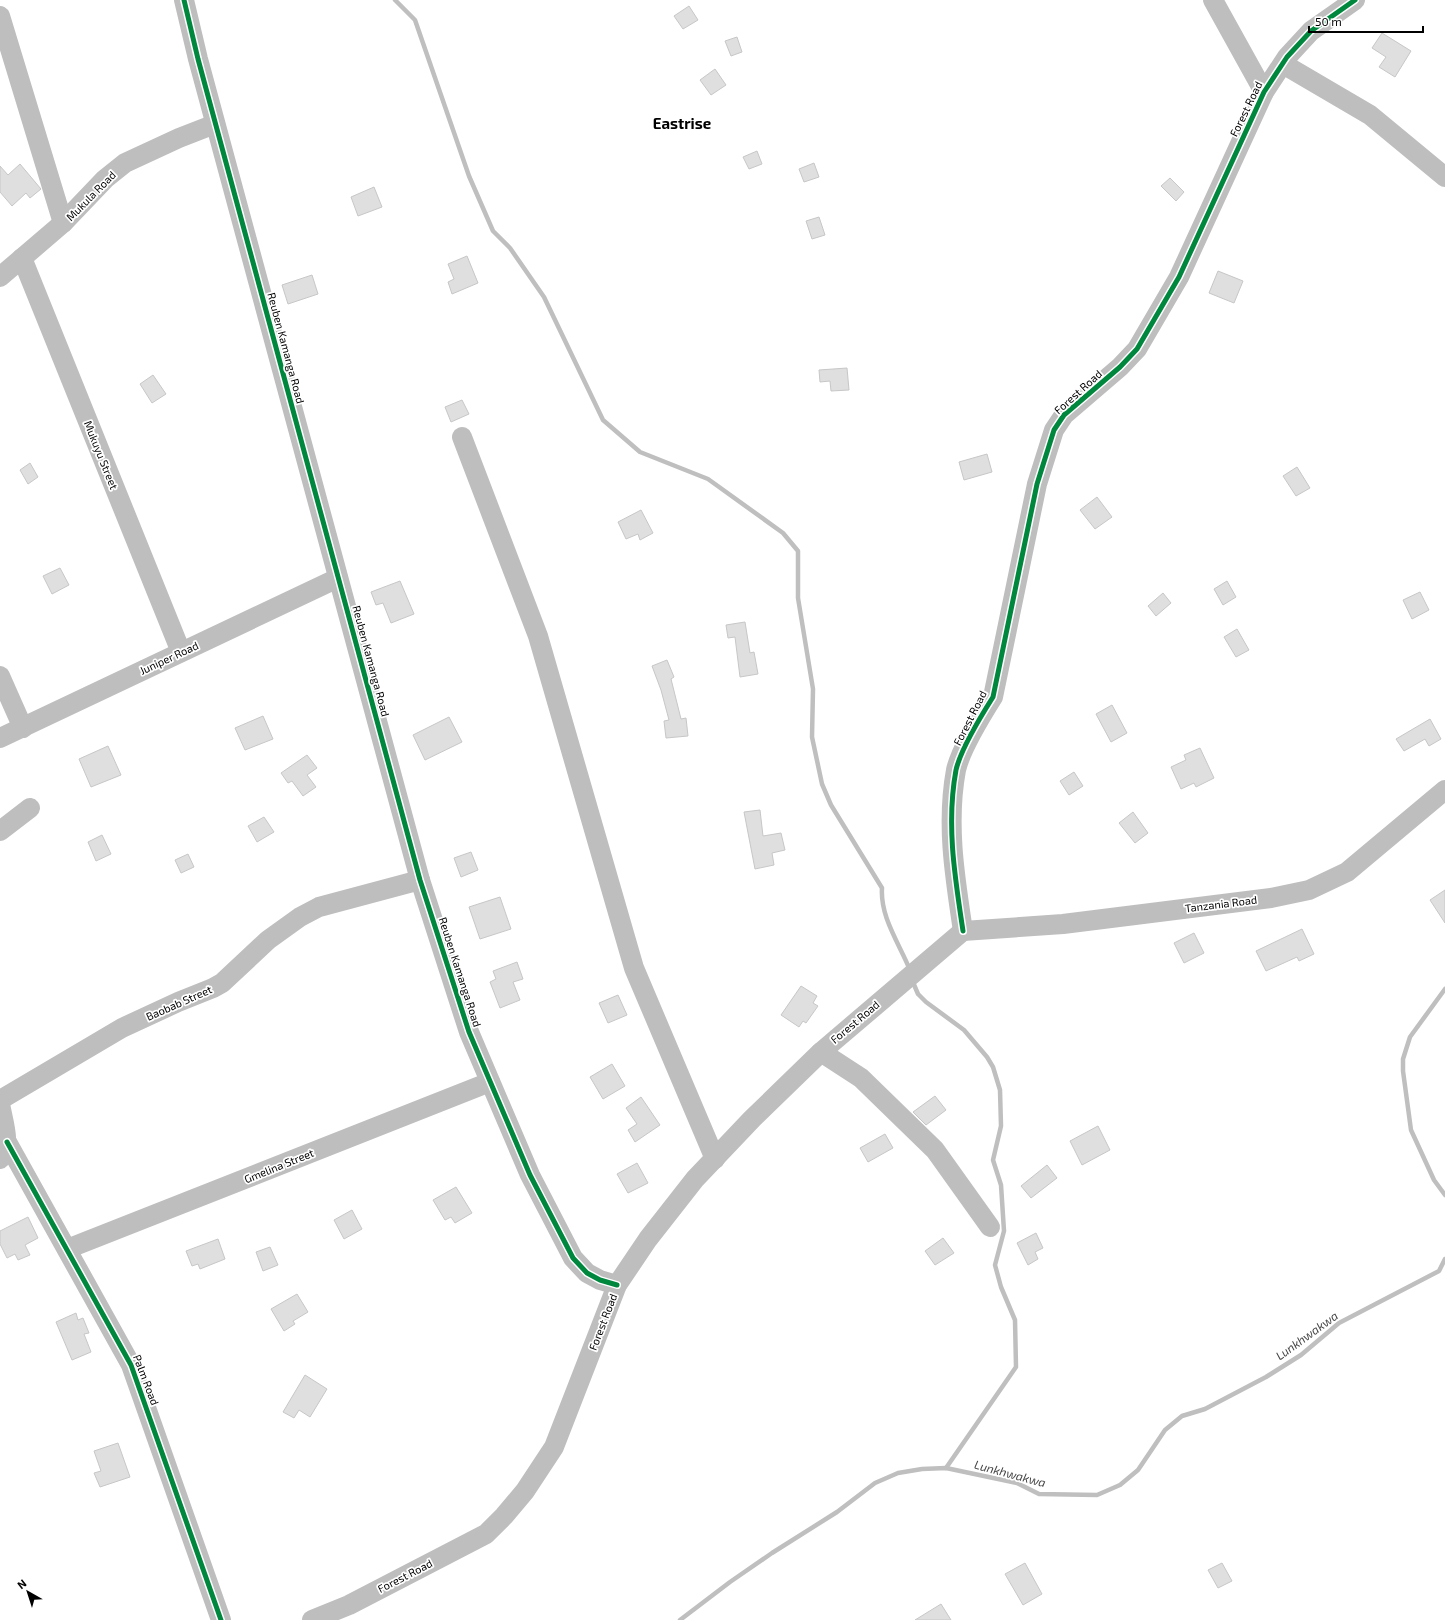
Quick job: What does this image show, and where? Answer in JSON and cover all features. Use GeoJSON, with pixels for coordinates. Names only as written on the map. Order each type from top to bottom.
{"type":"FeatureCollection","features":[{"type":"Feature","properties":{"kind":"street","name":"Reuben Kamanga Road"},"geometry":{"type":"LineString","coordinates":[[184,0],[215,124],[420,880],[469,1032],[530,1175],[572,1258],[587,1273],[600,1280],[617,1285]]}},
{"type":"Feature","properties":{"kind":"street"},"geometry":{"type":"LineString","coordinates":[[1213,0],[1264,92]]}},
{"type":"Feature","properties":{"kind":"street","name":"Forest Road"},"geometry":{"type":"LineString","coordinates":[[312,1620],[349,1605],[486,1534],[504,1516],[525,1491],[554,1447],[617,1285],[648,1239],[695,1179],[821,1052],[963,931],[952,857],[952,808],[956,769],[975,724],[993,697],[1000,670],[1037,484],[1054,430],[1064,415],[1120,367],[1137,349],[1179,277],[1264,92],[1283,64],[1311,31],[1355,0]]}},
{"type":"Feature","properties":{"kind":"street"},"geometry":{"type":"LineString","coordinates":[[0,16],[62,224]]}},
{"type":"Feature","properties":{"kind":"street"},"geometry":{"type":"LineString","coordinates":[[1283,64],[1370,115],[1445,177]]}},
{"type":"Feature","properties":{"kind":"street","name":"Mukula Road"},"geometry":{"type":"LineString","coordinates":[[0,277],[62,224],[105,179],[125,163],[215,124]]}},
{"type":"Feature","properties":{"kind":"street","name":"Mukuyu Street"},"geometry":{"type":"LineString","coordinates":[[22,258],[180,652]]}},
{"type":"Feature","properties":{"kind":"street"},"geometry":{"type":"LineString","coordinates":[[462,437],[538,636],[634,968],[714,1159]]}},
{"type":"Feature","properties":{"kind":"street","name":"Juniper Road"},"geometry":{"type":"LineString","coordinates":[[0,738],[338,578]]}},
{"type":"Feature","properties":{"kind":"street"},"geometry":{"type":"LineString","coordinates":[[0,676],[23,728]]}},
{"type":"Feature","properties":{"kind":"street","name":"Tanzania Road"},"geometry":{"type":"LineString","coordinates":[[963,931],[1063,924],[1271,898],[1309,890],[1347,872],[1445,790]]}},
{"type":"Feature","properties":{"kind":"street"},"geometry":{"type":"LineString","coordinates":[[0,831],[30,808]]}},
{"type":"Feature","properties":{"kind":"street","name":"Baobab Street"},"geometry":{"type":"LineString","coordinates":[[0,1100],[122,1028],[178,1002],[214,988],[222,983],[268,940],[300,917],[319,907],[420,880]]}},
{"type":"Feature","properties":{"kind":"street"},"geometry":{"type":"LineString","coordinates":[[821,1052],[861,1078],[935,1150],[990,1227]]}},
{"type":"Feature","properties":{"kind":"street","name":"Gmelina Street"},"geometry":{"type":"LineString","coordinates":[[67,1249],[490,1082]]}},
{"type":"Feature","properties":{"kind":"street"},"geometry":{"type":"LineString","coordinates":[[0,1104],[3,1151]]}},
{"type":"Feature","properties":{"kind":"street","name":"Palm Road"},"geometry":{"type":"LineString","coordinates":[[3,1151],[67,1249],[131,1365],[221,1620]]}},
{"type":"Feature","properties":{"kind":"building"},"geometry":{"type":"Polygon","coordinates":[[[689,6],[698,20],[683,29],[674,16],[689,6]]]}},
{"type":"Feature","properties":{"kind":"building"},"geometry":{"type":"Polygon","coordinates":[[[1382,33],[1411,51],[1395,77],[1379,67],[1386,57],[1372,48],[1382,33]]]}},
{"type":"Feature","properties":{"kind":"building"},"geometry":{"type":"Polygon","coordinates":[[[737,37],[742,52],[731,56],[725,41],[737,37]]]}},
{"type":"Feature","properties":{"kind":"building"},"geometry":{"type":"Polygon","coordinates":[[[715,69],[726,85],[711,95],[700,80],[715,69]]]}},
{"type":"Feature","properties":{"kind":"building"},"geometry":{"type":"Polygon","coordinates":[[[757,151],[762,164],[749,169],[743,157],[757,151]]]}},
{"type":"Feature","properties":{"kind":"building"},"geometry":{"type":"Polygon","coordinates":[[[814,163],[819,177],[804,182],[799,169],[814,163]]]}},
{"type":"Feature","properties":{"kind":"building"},"geometry":{"type":"Polygon","coordinates":[[[20,164],[41,189],[30,198],[26,193],[12,206],[0,192],[0,166],[8,175],[20,164]]]}},
{"type":"Feature","properties":{"kind":"building"},"geometry":{"type":"Polygon","coordinates":[[[1170,178],[1184,192],[1176,201],[1161,186],[1170,178]]]}},
{"type":"Feature","properties":{"kind":"building"},"geometry":{"type":"Polygon","coordinates":[[[374,187],[382,207],[358,216],[351,197],[374,187]]]}},
{"type":"Feature","properties":{"kind":"building"},"geometry":{"type":"Polygon","coordinates":[[[819,217],[825,235],[812,239],[806,221],[819,217]]]}},
{"type":"Feature","properties":{"kind":"building"},"geometry":{"type":"Polygon","coordinates":[[[467,256],[478,283],[452,294],[448,282],[454,279],[448,264],[467,256]]]}},
{"type":"Feature","properties":{"kind":"building"},"geometry":{"type":"Polygon","coordinates":[[[1218,271],[1243,281],[1234,303],[1209,293],[1218,271]]]}},
{"type":"Feature","properties":{"kind":"building"},"geometry":{"type":"Polygon","coordinates":[[[312,275],[318,294],[288,304],[282,285],[312,275]]]}},
{"type":"Feature","properties":{"kind":"building"},"geometry":{"type":"Polygon","coordinates":[[[847,368],[849,390],[831,391],[830,381],[820,382],[819,370],[847,368]]]}},
{"type":"Feature","properties":{"kind":"building"},"geometry":{"type":"Polygon","coordinates":[[[153,375],[166,394],[152,403],[140,384],[153,375]]]}},
{"type":"Feature","properties":{"kind":"building"},"geometry":{"type":"Polygon","coordinates":[[[462,400],[469,414],[451,422],[445,407],[462,400]]]}},
{"type":"Feature","properties":{"kind":"building"},"geometry":{"type":"Polygon","coordinates":[[[987,454],[992,472],[964,480],[959,462],[987,454]]]}},
{"type":"Feature","properties":{"kind":"building"},"geometry":{"type":"Polygon","coordinates":[[[30,463],[38,477],[28,484],[20,470],[30,463]]]}},
{"type":"Feature","properties":{"kind":"building"},"geometry":{"type":"Polygon","coordinates":[[[1297,467],[1310,488],[1296,496],[1283,476],[1297,467]]]}},
{"type":"Feature","properties":{"kind":"building"},"geometry":{"type":"Polygon","coordinates":[[[1097,497],[1112,517],[1095,529],[1080,510],[1097,497]]]}},
{"type":"Feature","properties":{"kind":"building"},"geometry":{"type":"Polygon","coordinates":[[[641,510],[653,533],[640,540],[638,534],[626,539],[618,522],[641,510]]]}},
{"type":"Feature","properties":{"kind":"building"},"geometry":{"type":"Polygon","coordinates":[[[60,568],[69,585],[52,594],[43,576],[60,568]]]}},
{"type":"Feature","properties":{"kind":"building"},"geometry":{"type":"Polygon","coordinates":[[[400,581],[414,614],[391,623],[383,603],[376,605],[371,592],[400,581]]]}},
{"type":"Feature","properties":{"kind":"building"},"geometry":{"type":"Polygon","coordinates":[[[1227,581],[1236,597],[1223,605],[1214,589],[1227,581]]]}},
{"type":"Feature","properties":{"kind":"building"},"geometry":{"type":"Polygon","coordinates":[[[1420,592],[1429,610],[1412,619],[1403,600],[1420,592]]]}},
{"type":"Feature","properties":{"kind":"building"},"geometry":{"type":"Polygon","coordinates":[[[1163,593],[1171,603],[1156,616],[1148,606],[1163,593]]]}},
{"type":"Feature","properties":{"kind":"building"},"geometry":{"type":"Polygon","coordinates":[[[745,622],[750,653],[754,652],[758,674],[740,677],[735,637],[728,638],[726,625],[745,622]]]}},
{"type":"Feature","properties":{"kind":"building"},"geometry":{"type":"Polygon","coordinates":[[[1237,629],[1249,650],[1236,657],[1224,637],[1237,629]]]}},
{"type":"Feature","properties":{"kind":"building"},"geometry":{"type":"Polygon","coordinates":[[[667,660],[674,677],[671,679],[681,719],[686,718],[688,736],[666,738],[664,721],[669,720],[661,690],[652,666],[667,660]]]}},
{"type":"Feature","properties":{"kind":"building"},"geometry":{"type":"Polygon","coordinates":[[[1112,705],[1127,733],[1111,742],[1096,714],[1112,705]]]}},
{"type":"Feature","properties":{"kind":"building"},"geometry":{"type":"Polygon","coordinates":[[[263,716],[273,739],[245,750],[235,728],[263,716]]]}},
{"type":"Feature","properties":{"kind":"building"},"geometry":{"type":"Polygon","coordinates":[[[449,717],[462,742],[425,760],[413,735],[449,717]]]}},
{"type":"Feature","properties":{"kind":"building"},"geometry":{"type":"Polygon","coordinates":[[[1430,719],[1441,739],[1429,746],[1425,739],[1404,751],[1396,739],[1430,719]]]}},
{"type":"Feature","properties":{"kind":"building"},"geometry":{"type":"Polygon","coordinates":[[[108,746],[121,775],[91,787],[79,759],[108,746]]]}},
{"type":"Feature","properties":{"kind":"building"},"geometry":{"type":"Polygon","coordinates":[[[1200,748],[1214,778],[1196,787],[1194,783],[1181,789],[1171,767],[1186,760],[1184,755],[1200,748]]]}},
{"type":"Feature","properties":{"kind":"building"},"geometry":{"type":"Polygon","coordinates":[[[307,755],[317,768],[307,775],[316,787],[303,796],[292,781],[288,783],[281,773],[307,755]]]}},
{"type":"Feature","properties":{"kind":"building"},"geometry":{"type":"Polygon","coordinates":[[[1074,772],[1083,786],[1069,795],[1060,781],[1074,772]]]}},
{"type":"Feature","properties":{"kind":"building"},"geometry":{"type":"Polygon","coordinates":[[[760,810],[763,836],[781,833],[785,850],[772,853],[774,865],[755,869],[744,812],[760,810]]]}},
{"type":"Feature","properties":{"kind":"building"},"geometry":{"type":"Polygon","coordinates":[[[1133,812],[1148,833],[1135,843],[1119,823],[1133,812]]]}},
{"type":"Feature","properties":{"kind":"building"},"geometry":{"type":"Polygon","coordinates":[[[264,817],[274,832],[257,842],[248,826],[264,817]]]}},
{"type":"Feature","properties":{"kind":"building"},"geometry":{"type":"Polygon","coordinates":[[[102,835],[111,854],[96,861],[88,842],[102,835]]]}},
{"type":"Feature","properties":{"kind":"building"},"geometry":{"type":"Polygon","coordinates":[[[471,852],[478,870],[461,877],[454,858],[471,852]]]}},
{"type":"Feature","properties":{"kind":"building"},"geometry":{"type":"Polygon","coordinates":[[[188,854],[194,867],[181,873],[175,860],[188,854]]]}},
{"type":"Feature","properties":{"kind":"building"},"geometry":{"type":"Polygon","coordinates":[[[1445,890],[1445,923],[1430,900],[1445,890]]]}},
{"type":"Feature","properties":{"kind":"building"},"geometry":{"type":"Polygon","coordinates":[[[500,897],[511,929],[480,939],[469,907],[500,897]]]}},
{"type":"Feature","properties":{"kind":"building"},"geometry":{"type":"Polygon","coordinates":[[[1302,929],[1314,954],[1299,961],[1297,957],[1266,971],[1256,951],[1302,929]]]}},
{"type":"Feature","properties":{"kind":"building"},"geometry":{"type":"Polygon","coordinates":[[[1194,933],[1204,953],[1184,963],[1174,943],[1194,933]]]}},
{"type":"Feature","properties":{"kind":"building"},"geometry":{"type":"Polygon","coordinates":[[[517,962],[523,979],[513,982],[520,1000],[500,1008],[490,982],[496,979],[493,971],[517,962]]]}},
{"type":"Feature","properties":{"kind":"building"},"geometry":{"type":"Polygon","coordinates":[[[801,986],[817,996],[813,1003],[818,1006],[806,1023],[803,1021],[799,1027],[781,1015],[801,986]]]}},
{"type":"Feature","properties":{"kind":"building"},"geometry":{"type":"Polygon","coordinates":[[[618,995],[627,1015],[608,1023],[599,1003],[618,995]]]}},
{"type":"Feature","properties":{"kind":"building"},"geometry":{"type":"Polygon","coordinates":[[[612,1064],[625,1086],[603,1099],[590,1077],[612,1064]]]}},
{"type":"Feature","properties":{"kind":"building"},"geometry":{"type":"Polygon","coordinates":[[[935,1096],[946,1110],[926,1125],[913,1112],[935,1096]]]}},
{"type":"Feature","properties":{"kind":"building"},"geometry":{"type":"Polygon","coordinates":[[[641,1097],[660,1125],[635,1142],[628,1130],[637,1124],[626,1108],[641,1097]]]}},
{"type":"Feature","properties":{"kind":"building"},"geometry":{"type":"Polygon","coordinates":[[[1098,1126],[1110,1150],[1082,1165],[1070,1141],[1098,1126]]]}},
{"type":"Feature","properties":{"kind":"building"},"geometry":{"type":"Polygon","coordinates":[[[885,1134],[893,1148],[868,1162],[860,1148],[885,1134]]]}},
{"type":"Feature","properties":{"kind":"building"},"geometry":{"type":"Polygon","coordinates":[[[637,1163],[648,1183],[628,1193],[617,1174],[637,1163]]]}},
{"type":"Feature","properties":{"kind":"building"},"geometry":{"type":"Polygon","coordinates":[[[1047,1165],[1057,1178],[1031,1198],[1021,1186],[1047,1165]]]}},
{"type":"Feature","properties":{"kind":"building"},"geometry":{"type":"Polygon","coordinates":[[[456,1187],[472,1213],[455,1223],[451,1217],[445,1220],[433,1200],[456,1187]]]}},
{"type":"Feature","properties":{"kind":"building"},"geometry":{"type":"Polygon","coordinates":[[[352,1210],[362,1229],[344,1239],[334,1220],[352,1210]]]}},
{"type":"Feature","properties":{"kind":"building"},"geometry":{"type":"Polygon","coordinates":[[[28,1217],[38,1238],[25,1245],[30,1255],[18,1260],[15,1254],[7,1258],[0,1244],[0,1231],[28,1217]]]}},
{"type":"Feature","properties":{"kind":"building"},"geometry":{"type":"Polygon","coordinates":[[[1036,1233],[1043,1248],[1035,1252],[1038,1259],[1028,1265],[1017,1243],[1036,1233]]]}},
{"type":"Feature","properties":{"kind":"building"},"geometry":{"type":"Polygon","coordinates":[[[943,1238],[954,1253],[935,1265],[925,1251],[943,1238]]]}},
{"type":"Feature","properties":{"kind":"building"},"geometry":{"type":"Polygon","coordinates":[[[218,1239],[225,1259],[200,1269],[198,1264],[192,1266],[186,1251],[218,1239]]]}},
{"type":"Feature","properties":{"kind":"building"},"geometry":{"type":"Polygon","coordinates":[[[270,1247],[278,1265],[263,1271],[256,1252],[270,1247]]]}},
{"type":"Feature","properties":{"kind":"building"},"geometry":{"type":"Polygon","coordinates":[[[297,1294],[308,1312],[293,1321],[295,1324],[284,1331],[271,1309],[297,1294]]]}},
{"type":"Feature","properties":{"kind":"building"},"geometry":{"type":"Polygon","coordinates":[[[76,1313],[78,1320],[83,1318],[89,1333],[84,1334],[91,1352],[72,1360],[56,1322],[76,1313]]]}},
{"type":"Feature","properties":{"kind":"building"},"geometry":{"type":"Polygon","coordinates":[[[305,1375],[327,1389],[310,1417],[299,1410],[294,1418],[283,1412],[305,1375]]]}},
{"type":"Feature","properties":{"kind":"building"},"geometry":{"type":"Polygon","coordinates":[[[118,1443],[130,1477],[100,1487],[94,1473],[101,1471],[94,1451],[118,1443]]]}},
{"type":"Feature","properties":{"kind":"building"},"geometry":{"type":"Polygon","coordinates":[[[1025,1563],[1042,1594],[1023,1605],[1005,1574],[1025,1563]]]}},
{"type":"Feature","properties":{"kind":"building"},"geometry":{"type":"Polygon","coordinates":[[[1222,1563],[1232,1581],[1218,1588],[1208,1570],[1222,1563]]]}},
{"type":"Feature","properties":{"kind":"building"},"geometry":{"type":"Polygon","coordinates":[[[941,1604],[951,1620],[915,1620],[941,1604]]]}},
{"type":"Feature","properties":{"kind":"waterway"},"geometry":{"type":"LineString","coordinates":[[395,0],[415,20],[469,176],[493,231],[510,248],[544,297],[603,420],[640,452],[708,479],[783,533],[798,551],[798,598],[813,689],[812,737],[822,784],[831,805],[882,888],[882,899],[887,920],[910,970]]}},
{"type":"Feature","properties":{"kind":"waterway"},"geometry":{"type":"LineString","coordinates":[[912,980],[918,994],[926,1002],[964,1030],[987,1057],[993,1067],[1000,1090],[1001,1126],[993,1160],[1001,1185],[1004,1231],[995,1265],[1001,1287],[1015,1320],[1016,1367],[946,1468]]}},
{"type":"Feature","properties":{"kind":"waterway"},"geometry":{"type":"LineString","coordinates":[[1445,989],[1410,1037],[1403,1059],[1403,1071],[1411,1130],[1434,1180],[1445,1195]]}},
{"type":"Feature","properties":{"kind":"waterway","name":"Lunkhwakwa"},"geometry":{"type":"LineString","coordinates":[[680,1620],[730,1582],[772,1553],[837,1512],[875,1483],[898,1473],[922,1469],[946,1468],[1017,1483],[1039,1494],[1097,1495],[1120,1485],[1138,1470],[1165,1430],[1182,1416],[1205,1409],[1266,1377],[1301,1355],[1339,1323],[1439,1271],[1445,1259]]}},
{"type":"Feature","properties":{"kind":"cycle path"},"geometry":{"type":"LineString","coordinates":[[184,0],[198,59],[420,880],[469,1032],[530,1175],[573,1258],[587,1273],[600,1280],[617,1285]]}},
{"type":"Feature","properties":{"kind":"cycle path"},"geometry":{"type":"LineString","coordinates":[[963,931],[957,891],[952,831],[953,790],[956,770],[967,742],[993,697],[1037,484],[1054,430],[1064,415],[1120,367],[1137,349],[1179,277],[1264,92],[1287,57],[1311,31],[1355,0]]}},
{"type":"Feature","properties":{"kind":"cycle path"},"geometry":{"type":"LineString","coordinates":[[7,1142],[131,1365],[221,1620]]}},
{"type":"Feature","properties":{"kind":"district","name":"Eastrise"},"geometry":{"type":"Point","coordinates":[682,124]}}]}
